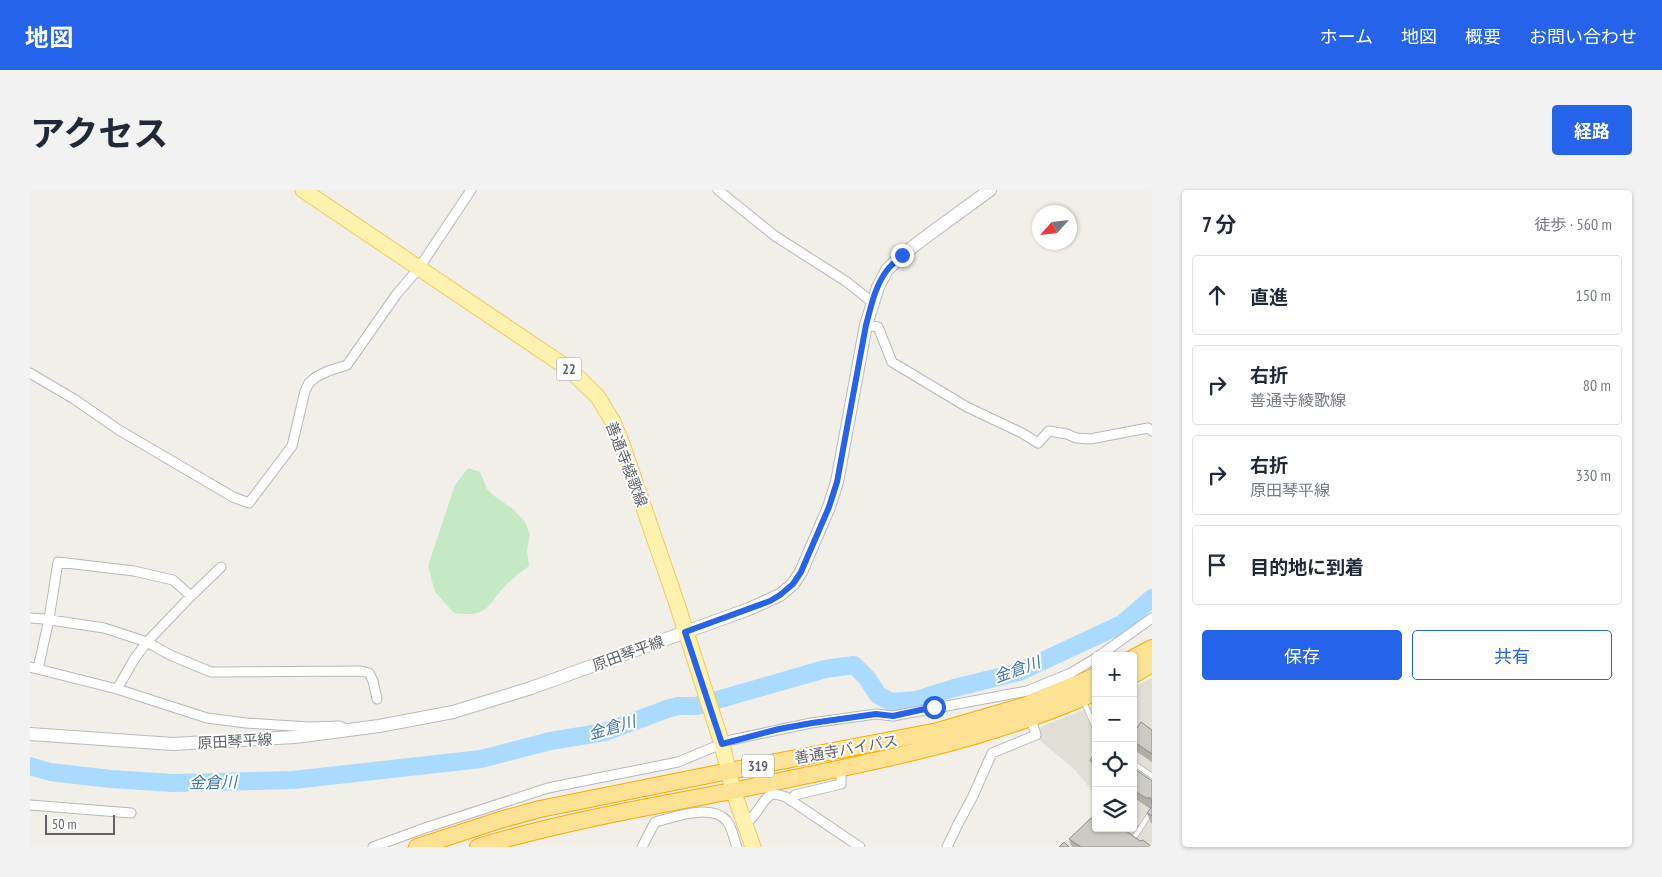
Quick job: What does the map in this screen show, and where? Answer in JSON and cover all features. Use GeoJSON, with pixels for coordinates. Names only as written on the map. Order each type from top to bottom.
{"type":"FeatureCollection","features":[{"type":"Feature","properties":{"kind":"highway"},"geometry":{"type":"LineString","coordinates":[[1137,656],[1152,648]]}},
{"type":"Feature","properties":{"kind":"highway"},"geometry":{"type":"LineString","coordinates":[[1137,672],[1152,664]]}},
{"type":"Feature","properties":{"kind":"highway","name":"善通寺バイパス"},"geometry":{"type":"LineString","coordinates":[[417,847],[540,809],[938,732],[1027,705],[1092,678]]}},
{"type":"Feature","properties":{"kind":"highway","name":"善通寺バイパス"},"geometry":{"type":"LineString","coordinates":[[478,847],[543,828],[941,746],[1031,718],[1089,695]]}},
{"type":"Feature","properties":{"kind":"main road","name":"善通寺綾歌線"},"geometry":{"type":"LineString","coordinates":[[303,190],[569,369],[598,397],[613,422],[623,447],[685,632],[753,847]]}},
{"type":"Feature","properties":{"kind":"main road","name":"原田琴平線"},"geometry":{"type":"LineString","coordinates":[[30,734],[173,744],[295,737],[379,726],[453,712],[531,688],[770,601],[793,584],[801,572],[829,507],[837,482],[866,325],[872,302],[887,270],[902,255],[990,190]]}},
{"type":"Feature","properties":{"kind":"street"},"geometry":{"type":"LineString","coordinates":[[30,373],[168,459],[233,497],[249,503],[292,446],[304,391],[309,383],[328,372],[347,365],[396,295],[419,268],[471,190]]}},
{"type":"Feature","properties":{"kind":"street"},"geometry":{"type":"LineString","coordinates":[[718,190],[775,236],[847,282],[872,302]]}},
{"type":"Feature","properties":{"kind":"street"},"geometry":{"type":"LineString","coordinates":[[866,325],[878,326],[892,362],[967,407],[1022,433],[1038,443],[1049,431],[1067,434],[1076,438],[1090,439],[1148,428],[1152,430]]}},
{"type":"Feature","properties":{"kind":"street"},"geometry":{"type":"LineString","coordinates":[[191,596],[173,580],[134,571],[58,562],[49,619],[34,668],[117,689],[207,718],[246,723],[309,727],[339,726],[350,730]]}},
{"type":"Feature","properties":{"kind":"street"},"geometry":{"type":"LineString","coordinates":[[117,689],[134,658],[147,642],[221,567]]}},
{"type":"Feature","properties":{"kind":"street"},"geometry":{"type":"LineString","coordinates":[[30,618],[49,619],[104,628],[147,642],[170,655],[211,672],[361,671],[369,673],[377,699]]}},
{"type":"Feature","properties":{"kind":"street"},"geometry":{"type":"LineString","coordinates":[[1105,652],[1152,618]]}},
{"type":"Feature","properties":{"kind":"street"},"geometry":{"type":"LineString","coordinates":[[373,847],[548,788],[678,762],[720,740],[876,714],[893,716],[1027,691],[1071,673],[1092,660]]}},
{"type":"Feature","properties":{"kind":"street"},"geometry":{"type":"LineString","coordinates":[[947,847],[992,754],[1036,734],[1031,718]]}},
{"type":"Feature","properties":{"kind":"street"},"geometry":{"type":"LineString","coordinates":[[791,801],[795,795],[841,784],[841,768]]}},
{"type":"Feature","properties":{"kind":"street"},"geometry":{"type":"LineString","coordinates":[[745,823],[754,816],[768,796],[774,794],[786,797],[860,847]]}},
{"type":"Feature","properties":{"kind":"street"},"geometry":{"type":"LineString","coordinates":[[30,805],[131,813]]}},
{"type":"Feature","properties":{"kind":"street"},"geometry":{"type":"LineString","coordinates":[[642,847],[655,822],[684,814],[713,812],[727,822],[737,847]]}},
{"type":"Feature","properties":{"kind":"lane"},"geometry":{"type":"LineString","coordinates":[[1089,695],[1092,710]]}},
{"type":"Feature","properties":{"kind":"lane"},"geometry":{"type":"LineString","coordinates":[[1137,766],[1152,776]]}},
{"type":"Feature","properties":{"kind":"lane"},"geometry":{"type":"LineString","coordinates":[[1135,836],[1152,811]]}},
{"type":"Feature","properties":{"kind":"shaded area"},"geometry":{"type":"Polygon","coordinates":[[[1152,678],[1152,847],[1062,847],[1083,829],[1092,816],[1092,832],[1137,832],[1137,685],[1152,678]]]}},
{"type":"Feature","properties":{"kind":"shaded area"},"geometry":{"type":"Polygon","coordinates":[[[1092,707],[1092,791],[1076,771],[1036,737],[1040,732],[1038,728],[1092,707]]]}},
{"type":"Feature","properties":{"kind":"green space"},"geometry":{"type":"Polygon","coordinates":[[[468,468],[480,472],[487,489],[513,509],[525,522],[530,534],[527,551],[529,566],[507,584],[486,608],[475,614],[454,613],[435,592],[428,566],[455,485],[468,468]]]}},
{"type":"Feature","properties":{"kind":"building"},"geometry":{"type":"Polygon","coordinates":[[[1141,722],[1152,730],[1152,754],[1137,744],[1137,728],[1141,722]]]}},
{"type":"Feature","properties":{"kind":"building"},"geometry":{"type":"Polygon","coordinates":[[[1137,771],[1152,781],[1152,805],[1151,798],[1146,798],[1137,792],[1137,771]]]}},
{"type":"Feature","properties":{"kind":"building"},"geometry":{"type":"Polygon","coordinates":[[[1152,806],[1152,816],[1147,813],[1152,806]]]}},
{"type":"Feature","properties":{"kind":"building"},"geometry":{"type":"Polygon","coordinates":[[[1091,818],[1092,832],[1128,832],[1152,847],[1081,847],[1069,839],[1091,818]]]}},
{"type":"Feature","properties":{"kind":"building"},"geometry":{"type":"Polygon","coordinates":[[[1064,842],[1069,847],[1059,847],[1064,842]]]}},
{"type":"Feature","properties":{"kind":"waterway","name":"金倉川"},"geometry":{"type":"LineString","coordinates":[[30,766],[50,772],[111,779],[173,783],[293,780],[481,759],[550,741],[605,732],[678,706],[696,706],[825,669],[854,665],[867,678],[878,695],[891,702],[916,700],[954,688],[1019,672],[1122,624],[1152,598]]}},
{"type":"Feature","properties":{"kind":"route"},"geometry":{"type":"LineString","coordinates":[[902,255],[887,270],[872,302],[837,482],[829,507],[801,572],[793,584],[770,601],[685,632],[722,744],[731,740],[812,723],[876,714],[893,716],[934,707]]}}]}
